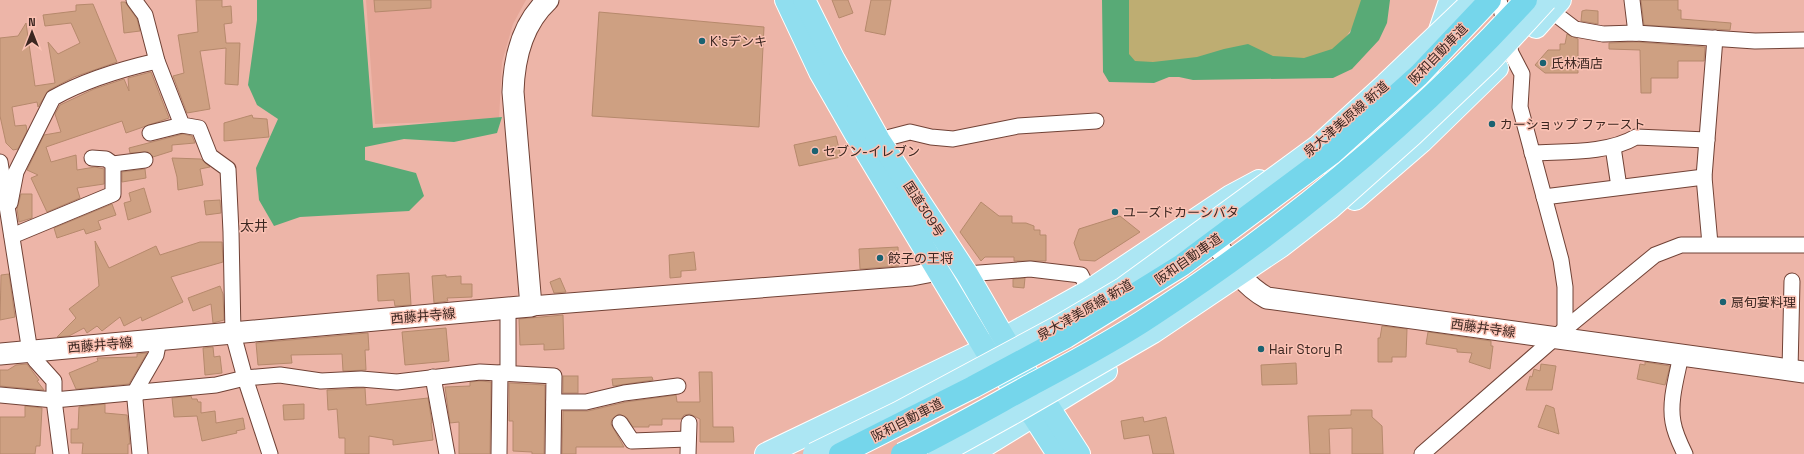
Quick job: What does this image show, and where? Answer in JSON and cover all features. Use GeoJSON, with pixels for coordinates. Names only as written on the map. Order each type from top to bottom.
{"type":"FeatureCollection","features":[{"type":"Feature","properties":{"kind":"highway","name":"国道309号"},"geometry":{"type":"LineString","coordinates":[[786,0],[820,72],[986,349],[1079,454]]}},
{"type":"Feature","properties":{"kind":"highway","name":"国道309号"},"geometry":{"type":"LineString","coordinates":[[804,0],[834,60],[879,140],[966,274],[1004,338],[1042,411],[1058,454]]}},
{"type":"Feature","properties":{"kind":"highway","name":"阪和自動車道"},"geometry":{"type":"LineString","coordinates":[[840,454],[973,387],[1066,337],[1182,265],[1331,154],[1419,75],[1490,0]]}},
{"type":"Feature","properties":{"kind":"highway","name":"阪和自動車道"},"geometry":{"type":"LineString","coordinates":[[902,454],[1070,364],[1149,317],[1231,262],[1302,208],[1362,159],[1426,102],[1487,42],[1526,0]]}},
{"type":"Feature","properties":{"kind":"main road"},"geometry":{"type":"LineString","coordinates":[[531,306],[513,92],[514,70],[522,36],[538,10],[548,0]]}},
{"type":"Feature","properties":{"kind":"main road"},"geometry":{"type":"LineString","coordinates":[[766,454],[986,349],[1089,291],[1231,196],[1253,184],[1338,157],[1355,150],[1381,131],[1405,107],[1422,80],[1452,0]]}},
{"type":"Feature","properties":{"kind":"main road","name":"泉大津美原線 新道"},"geometry":{"type":"LineString","coordinates":[[814,454],[898,413],[1058,327],[1124,288],[1317,147],[1474,0]]}},
{"type":"Feature","properties":{"kind":"main road"},"geometry":{"type":"LineString","coordinates":[[971,454],[1042,411],[1273,264],[1383,176],[1454,112],[1511,53],[1552,3]]}},
{"type":"Feature","properties":{"kind":"main road"},"geometry":{"type":"LineString","coordinates":[[939,454],[1153,332],[1281,246],[1330,208],[1412,135],[1552,3]]}},
{"type":"Feature","properties":{"kind":"main road","name":"西藤井寺線"},"geometry":{"type":"LineString","coordinates":[[1199,218],[1246,282],[1257,293],[1267,298],[1560,334],[1681,355],[1797,371]]}},
{"type":"Feature","properties":{"kind":"main road","name":"西藤井寺線"},"geometry":{"type":"LineString","coordinates":[[0,354],[531,306]]}},
{"type":"Feature","properties":{"kind":"street"},"geometry":{"type":"LineString","coordinates":[[134,0],[145,15],[157,61],[182,125]]}},
{"type":"Feature","properties":{"kind":"street"},"geometry":{"type":"LineString","coordinates":[[1499,0],[1511,53],[1522,74],[1520,107],[1561,260],[1565,287],[1560,334]]}},
{"type":"Feature","properties":{"kind":"street"},"geometry":{"type":"LineString","coordinates":[[1632,0],[1636,33]]}},
{"type":"Feature","properties":{"kind":"street"},"geometry":{"type":"LineString","coordinates":[[1552,3],[1575,29],[1603,34],[1636,33],[1755,41],[1804,40]]}},
{"type":"Feature","properties":{"kind":"street"},"geometry":{"type":"LineString","coordinates":[[1710,244],[1704,177],[1715,38]]}},
{"type":"Feature","properties":{"kind":"street"},"geometry":{"type":"LineString","coordinates":[[8,214],[16,172],[53,98],[62,92],[120,70],[157,61]]}},
{"type":"Feature","properties":{"kind":"street"},"geometry":{"type":"LineString","coordinates":[[879,140],[910,132],[931,137],[953,138],[1018,126],[1096,121]]}},
{"type":"Feature","properties":{"kind":"street"},"geometry":{"type":"LineString","coordinates":[[150,133],[182,125],[199,128],[210,156],[228,169],[233,334],[245,378],[270,454]]}},
{"type":"Feature","properties":{"kind":"street"},"geometry":{"type":"LineString","coordinates":[[1532,153],[1613,147],[1626,143],[1636,137],[1707,140]]}},
{"type":"Feature","properties":{"kind":"street"},"geometry":{"type":"LineString","coordinates":[[1613,147],[1619,187]]}},
{"type":"Feature","properties":{"kind":"street"},"geometry":{"type":"LineString","coordinates":[[92,158],[106,159],[113,164],[145,160]]}},
{"type":"Feature","properties":{"kind":"street"},"geometry":{"type":"LineString","coordinates":[[0,162],[30,352],[54,382],[54,400],[62,454]]}},
{"type":"Feature","properties":{"kind":"street"},"geometry":{"type":"LineString","coordinates":[[12,236],[113,194],[113,164]]}},
{"type":"Feature","properties":{"kind":"street"},"geometry":{"type":"LineString","coordinates":[[1544,197],[1704,177]]}},
{"type":"Feature","properties":{"kind":"street"},"geometry":{"type":"LineString","coordinates":[[1422,454],[1560,334],[1655,255],[1681,246],[1710,244],[1804,245]]}},
{"type":"Feature","properties":{"kind":"street"},"geometry":{"type":"LineString","coordinates":[[966,274],[1030,269],[1080,274],[1089,291]]}},
{"type":"Feature","properties":{"kind":"street"},"geometry":{"type":"LineString","coordinates":[[531,306],[912,276],[938,271]]}},
{"type":"Feature","properties":{"kind":"street"},"geometry":{"type":"LineString","coordinates":[[1792,281],[1797,371]]}},
{"type":"Feature","properties":{"kind":"street"},"geometry":{"type":"LineString","coordinates":[[499,454],[508,308]]}},
{"type":"Feature","properties":{"kind":"street"},"geometry":{"type":"LineString","coordinates":[[140,454],[135,400],[136,392],[156,355],[159,340]]}},
{"type":"Feature","properties":{"kind":"street"},"geometry":{"type":"LineString","coordinates":[[1681,355],[1672,405],[1672,422],[1677,439],[1685,454]]}},
{"type":"Feature","properties":{"kind":"street"},"geometry":{"type":"LineString","coordinates":[[0,395],[54,400],[216,385],[245,378],[280,375],[321,381],[361,380],[397,382],[480,372],[554,376],[553,454]]}},
{"type":"Feature","properties":{"kind":"street"},"geometry":{"type":"LineString","coordinates":[[432,377],[446,454]]}},
{"type":"Feature","properties":{"kind":"street"},"geometry":{"type":"LineString","coordinates":[[554,402],[586,402],[624,393],[678,386]]}},
{"type":"Feature","properties":{"kind":"street"},"geometry":{"type":"LineString","coordinates":[[620,424],[632,441],[688,447],[688,423]]}},
{"type":"Feature","properties":{"kind":"street"},"geometry":{"type":"LineString","coordinates":[[261,454],[264,432]]}},
{"type":"Feature","properties":{"kind":"shaded area"},"geometry":{"type":"Polygon","coordinates":[[[257,0],[363,0],[373,128],[502,117],[497,133],[454,142],[404,139],[365,147],[365,160],[416,173],[424,196],[409,211],[300,217],[274,226],[259,200],[256,168],[278,119],[257,105],[248,85],[257,20],[257,0]]]}},
{"type":"Feature","properties":{"kind":"shaded area"},"geometry":{"type":"Polygon","coordinates":[[[366,0],[526,0],[513,24],[502,62],[499,120],[375,124],[366,0]]]}},
{"type":"Feature","properties":{"kind":"shaded area"},"geometry":{"type":"Polygon","coordinates":[[[1102,0],[1129,0],[1129,54],[1135,61],[1153,62],[1197,57],[1248,44],[1273,56],[1304,58],[1332,49],[1350,33],[1361,0],[1390,0],[1387,23],[1379,40],[1352,69],[1333,78],[1193,80],[1179,77],[1169,77],[1154,83],[1109,82],[1103,72],[1102,0]]]}},
{"type":"Feature","properties":{"kind":"shaded area"},"geometry":{"type":"Polygon","coordinates":[[[1123,0],[1364,0],[1362,15],[1337,49],[1296,61],[1210,56],[1138,67],[1120,49],[1123,0]]]}},
{"type":"Feature","properties":{"kind":"building"},"geometry":{"type":"Polygon","coordinates":[[[196,0],[222,0],[222,7],[231,6],[232,23],[224,24],[226,43],[240,43],[238,85],[225,84],[226,48],[200,51],[210,109],[187,113],[173,76],[184,73],[178,35],[198,32],[196,0]]]}},
{"type":"Feature","properties":{"kind":"building"},"geometry":{"type":"Polygon","coordinates":[[[374,0],[431,0],[431,8],[375,12],[374,0]]]}},
{"type":"Feature","properties":{"kind":"building"},"geometry":{"type":"Polygon","coordinates":[[[832,0],[848,0],[853,13],[839,18],[832,0]]]}},
{"type":"Feature","properties":{"kind":"building"},"geometry":{"type":"Polygon","coordinates":[[[871,0],[891,0],[885,35],[865,31],[871,0]]]}},
{"type":"Feature","properties":{"kind":"building"},"geometry":{"type":"Polygon","coordinates":[[[1641,0],[1678,0],[1678,10],[1681,10],[1681,19],[1731,23],[1730,30],[1644,25],[1641,0]]]}},
{"type":"Feature","properties":{"kind":"building"},"geometry":{"type":"Polygon","coordinates":[[[121,2],[125,2],[137,19],[140,31],[124,33],[121,2]]]}},
{"type":"Feature","properties":{"kind":"building"},"geometry":{"type":"Polygon","coordinates":[[[93,4],[117,62],[74,77],[49,90],[38,107],[37,102],[12,107],[15,126],[26,125],[27,131],[18,149],[13,150],[6,143],[0,116],[0,38],[18,36],[26,23],[35,86],[55,83],[48,42],[58,54],[80,43],[71,23],[45,26],[43,15],[76,11],[76,5],[93,4]]]}},
{"type":"Feature","properties":{"kind":"building"},"geometry":{"type":"Polygon","coordinates":[[[1582,11],[1598,11],[1598,24],[1581,21],[1582,11]]]}},
{"type":"Feature","properties":{"kind":"building"},"geometry":{"type":"Polygon","coordinates":[[[599,12],[764,27],[759,127],[592,116],[599,12]]]}},
{"type":"Feature","properties":{"kind":"building"},"geometry":{"type":"Polygon","coordinates":[[[1567,34],[1578,39],[1578,73],[1545,73],[1535,65],[1548,50],[1560,50],[1560,44],[1565,44],[1567,34]]]}},
{"type":"Feature","properties":{"kind":"building"},"geometry":{"type":"Polygon","coordinates":[[[1636,42],[1705,47],[1704,61],[1678,61],[1678,78],[1651,78],[1651,93],[1641,93],[1640,50],[1609,49],[1609,43],[1636,42]]]}},
{"type":"Feature","properties":{"kind":"building"},"geometry":{"type":"Polygon","coordinates":[[[151,72],[169,118],[126,133],[122,121],[46,147],[51,162],[76,155],[77,170],[95,167],[104,169],[104,184],[77,188],[80,198],[47,212],[31,178],[38,175],[27,170],[44,135],[61,132],[55,114],[60,105],[94,89],[124,79],[129,91],[128,78],[151,72]]]}},
{"type":"Feature","properties":{"kind":"building"},"geometry":{"type":"Polygon","coordinates":[[[252,115],[253,118],[267,119],[269,137],[224,141],[224,123],[252,115]]]}},
{"type":"Feature","properties":{"kind":"building"},"geometry":{"type":"Polygon","coordinates":[[[183,134],[192,136],[195,143],[172,145],[172,151],[153,157],[148,152],[130,153],[129,148],[183,134]]]}},
{"type":"Feature","properties":{"kind":"building"},"geometry":{"type":"Polygon","coordinates":[[[836,136],[841,157],[799,166],[794,145],[836,136]]]}},
{"type":"Feature","properties":{"kind":"building"},"geometry":{"type":"Polygon","coordinates":[[[172,158],[201,159],[210,167],[200,169],[203,185],[178,190],[177,177],[172,158]]]}},
{"type":"Feature","properties":{"kind":"building"},"geometry":{"type":"Polygon","coordinates":[[[145,169],[146,178],[122,182],[122,172],[145,169]]]}},
{"type":"Feature","properties":{"kind":"building"},"geometry":{"type":"Polygon","coordinates":[[[144,188],[151,212],[128,220],[124,203],[131,201],[129,193],[144,188]]]}},
{"type":"Feature","properties":{"kind":"building"},"geometry":{"type":"Polygon","coordinates":[[[21,194],[32,194],[32,218],[19,222],[17,209],[21,194]]]}},
{"type":"Feature","properties":{"kind":"building"},"geometry":{"type":"Polygon","coordinates":[[[220,200],[221,213],[206,215],[204,201],[220,200]]]}},
{"type":"Feature","properties":{"kind":"building"},"geometry":{"type":"Polygon","coordinates":[[[981,202],[999,216],[1012,216],[1012,223],[1026,223],[1034,226],[1034,230],[1040,230],[1040,235],[1046,235],[1046,261],[1014,261],[1014,257],[985,257],[981,261],[960,232],[981,202]]]}},
{"type":"Feature","properties":{"kind":"building"},"geometry":{"type":"Polygon","coordinates":[[[112,204],[116,215],[98,221],[101,229],[86,234],[84,229],[57,238],[54,228],[112,204]]]}},
{"type":"Feature","properties":{"kind":"building"},"geometry":{"type":"Polygon","coordinates":[[[1120,216],[1140,232],[1095,261],[1080,260],[1074,243],[1079,229],[1120,216]]]}},
{"type":"Feature","properties":{"kind":"building"},"geometry":{"type":"Polygon","coordinates":[[[95,241],[109,268],[156,246],[160,255],[200,242],[222,242],[223,262],[171,277],[183,302],[142,321],[141,317],[124,326],[120,317],[102,331],[97,326],[87,333],[84,328],[69,336],[57,337],[76,318],[69,309],[99,286],[95,241]]]}},
{"type":"Feature","properties":{"kind":"building"},"geometry":{"type":"Polygon","coordinates":[[[898,247],[899,266],[860,269],[859,249],[898,247]]]}},
{"type":"Feature","properties":{"kind":"building"},"geometry":{"type":"Polygon","coordinates":[[[694,252],[696,270],[681,271],[681,277],[670,278],[669,255],[694,252]]]}},
{"type":"Feature","properties":{"kind":"building"},"geometry":{"type":"Polygon","coordinates":[[[409,273],[411,305],[395,306],[394,300],[378,301],[377,275],[409,273]]]}},
{"type":"Feature","properties":{"kind":"building"},"geometry":{"type":"Polygon","coordinates":[[[9,274],[15,317],[0,320],[1,275],[9,274]]]}},
{"type":"Feature","properties":{"kind":"building"},"geometry":{"type":"Polygon","coordinates":[[[446,275],[446,277],[461,276],[461,284],[472,284],[472,297],[447,298],[448,301],[434,303],[432,276],[446,275]]]}},
{"type":"Feature","properties":{"kind":"building"},"geometry":{"type":"Polygon","coordinates":[[[560,278],[566,292],[554,293],[550,282],[560,278]]]}},
{"type":"Feature","properties":{"kind":"building"},"geometry":{"type":"Polygon","coordinates":[[[1025,278],[1024,288],[1013,287],[1013,279],[1025,278]]]}},
{"type":"Feature","properties":{"kind":"building"},"geometry":{"type":"Polygon","coordinates":[[[220,286],[223,294],[224,320],[213,323],[211,304],[193,311],[188,298],[220,286]]]}},
{"type":"Feature","properties":{"kind":"building"},"geometry":{"type":"Polygon","coordinates":[[[563,315],[564,349],[544,350],[544,344],[520,345],[519,319],[563,315]]]}},
{"type":"Feature","properties":{"kind":"building"},"geometry":{"type":"Polygon","coordinates":[[[1382,326],[1407,329],[1406,357],[1392,357],[1392,362],[1378,362],[1378,338],[1380,338],[1382,326]]]}},
{"type":"Feature","properties":{"kind":"building"},"geometry":{"type":"Polygon","coordinates":[[[446,328],[449,361],[405,365],[402,332],[446,328]]]}},
{"type":"Feature","properties":{"kind":"building"},"geometry":{"type":"Polygon","coordinates":[[[1428,332],[1491,341],[1491,346],[1493,346],[1490,369],[1469,362],[1472,353],[1457,352],[1457,349],[1426,344],[1428,332]]]}},
{"type":"Feature","properties":{"kind":"building"},"geometry":{"type":"Polygon","coordinates":[[[368,333],[369,350],[365,350],[366,370],[343,371],[342,354],[291,355],[292,363],[258,365],[256,343],[368,333]]]}},
{"type":"Feature","properties":{"kind":"building"},"geometry":{"type":"Polygon","coordinates":[[[213,347],[214,357],[220,356],[222,373],[205,375],[203,348],[213,347]]]}},
{"type":"Feature","properties":{"kind":"building"},"geometry":{"type":"Polygon","coordinates":[[[147,353],[129,384],[76,389],[69,373],[98,361],[97,358],[137,357],[137,354],[147,353]]]}},
{"type":"Feature","properties":{"kind":"building"},"geometry":{"type":"Polygon","coordinates":[[[1645,362],[1670,366],[1665,385],[1637,379],[1640,364],[1645,365],[1645,362]]]}},
{"type":"Feature","properties":{"kind":"building"},"geometry":{"type":"Polygon","coordinates":[[[1296,363],[1297,384],[1262,385],[1261,365],[1296,363]]]}},
{"type":"Feature","properties":{"kind":"building"},"geometry":{"type":"Polygon","coordinates":[[[27,364],[39,380],[37,381],[44,390],[0,386],[0,370],[8,370],[16,365],[27,364]]]}},
{"type":"Feature","properties":{"kind":"building"},"geometry":{"type":"Polygon","coordinates":[[[1541,364],[1556,366],[1552,390],[1526,390],[1530,376],[1532,377],[1534,369],[1540,371],[1541,364]]]}},
{"type":"Feature","properties":{"kind":"building"},"geometry":{"type":"Polygon","coordinates":[[[699,372],[712,372],[713,427],[733,427],[734,442],[700,442],[700,419],[690,414],[684,415],[681,419],[662,419],[662,425],[633,427],[627,418],[619,414],[612,419],[611,424],[624,447],[576,447],[576,454],[562,454],[563,411],[588,411],[626,402],[676,395],[677,402],[700,402],[699,372]]]}},
{"type":"Feature","properties":{"kind":"building"},"geometry":{"type":"Polygon","coordinates":[[[563,376],[578,376],[578,393],[563,393],[563,376]]]}},
{"type":"Feature","properties":{"kind":"building"},"geometry":{"type":"Polygon","coordinates":[[[652,377],[653,380],[613,386],[612,379],[652,377]]]}},
{"type":"Feature","properties":{"kind":"building"},"geometry":{"type":"Polygon","coordinates":[[[470,382],[491,382],[490,454],[459,454],[459,422],[450,423],[445,387],[470,386],[470,382]]]}},
{"type":"Feature","properties":{"kind":"building"},"geometry":{"type":"Polygon","coordinates":[[[509,383],[545,385],[544,454],[513,451],[513,421],[509,421],[509,383]]]}},
{"type":"Feature","properties":{"kind":"building"},"geometry":{"type":"Polygon","coordinates":[[[365,388],[366,405],[428,398],[433,440],[393,445],[393,440],[369,436],[369,454],[345,454],[345,438],[339,438],[337,409],[328,410],[327,390],[365,388]]]}},
{"type":"Feature","properties":{"kind":"building"},"geometry":{"type":"Polygon","coordinates":[[[191,396],[192,399],[197,399],[198,402],[201,402],[201,413],[215,411],[216,423],[243,418],[245,429],[236,431],[237,433],[202,441],[197,416],[174,417],[172,398],[191,396]]]}},
{"type":"Feature","properties":{"kind":"building"},"geometry":{"type":"Polygon","coordinates":[[[105,404],[105,413],[127,415],[130,444],[128,444],[128,454],[82,454],[83,443],[71,443],[71,429],[78,429],[79,407],[105,404]]]}},
{"type":"Feature","properties":{"kind":"building"},"geometry":{"type":"Polygon","coordinates":[[[304,404],[304,419],[284,420],[283,405],[304,404]]]}},
{"type":"Feature","properties":{"kind":"building"},"geometry":{"type":"Polygon","coordinates":[[[1546,405],[1554,408],[1559,434],[1538,427],[1546,405]]]}},
{"type":"Feature","properties":{"kind":"building"},"geometry":{"type":"Polygon","coordinates":[[[25,406],[42,408],[40,446],[36,446],[35,454],[0,454],[0,417],[25,417],[25,406]]]}},
{"type":"Feature","properties":{"kind":"building"},"geometry":{"type":"Polygon","coordinates":[[[1351,410],[1372,410],[1372,417],[1382,426],[1383,454],[1352,454],[1352,428],[1329,429],[1330,454],[1310,454],[1308,416],[1351,415],[1351,410]]]}},
{"type":"Feature","properties":{"kind":"building"},"geometry":{"type":"Polygon","coordinates":[[[1143,417],[1144,422],[1166,417],[1174,454],[1153,454],[1149,435],[1124,439],[1121,421],[1143,417]]]}},
{"type":"Feature","properties":{"kind":"place","name":"K'sデンキ"},"geometry":{"type":"Point","coordinates":[702,41]}},
{"type":"Feature","properties":{"kind":"place","name":"氏林酒店"},"geometry":{"type":"Point","coordinates":[1543,63]}},
{"type":"Feature","properties":{"kind":"place","name":"カーショップ ファースト"},"geometry":{"type":"Point","coordinates":[1492,124]}},
{"type":"Feature","properties":{"kind":"place","name":"セブン-イレブン"},"geometry":{"type":"Point","coordinates":[815,151]}},
{"type":"Feature","properties":{"kind":"place","name":"ユーズドカーシバタ"},"geometry":{"type":"Point","coordinates":[1115,212]}},
{"type":"Feature","properties":{"kind":"place","name":"餃子の王将"},"geometry":{"type":"Point","coordinates":[880,258]}},
{"type":"Feature","properties":{"kind":"place","name":"扇旬宴料理"},"geometry":{"type":"Point","coordinates":[1723,302]}},
{"type":"Feature","properties":{"kind":"place","name":"Hair Story R"},"geometry":{"type":"Point","coordinates":[1261,349]}},
{"type":"Feature","properties":{"kind":"district","name":"太井"},"geometry":{"type":"Point","coordinates":[254,226]}}]}
